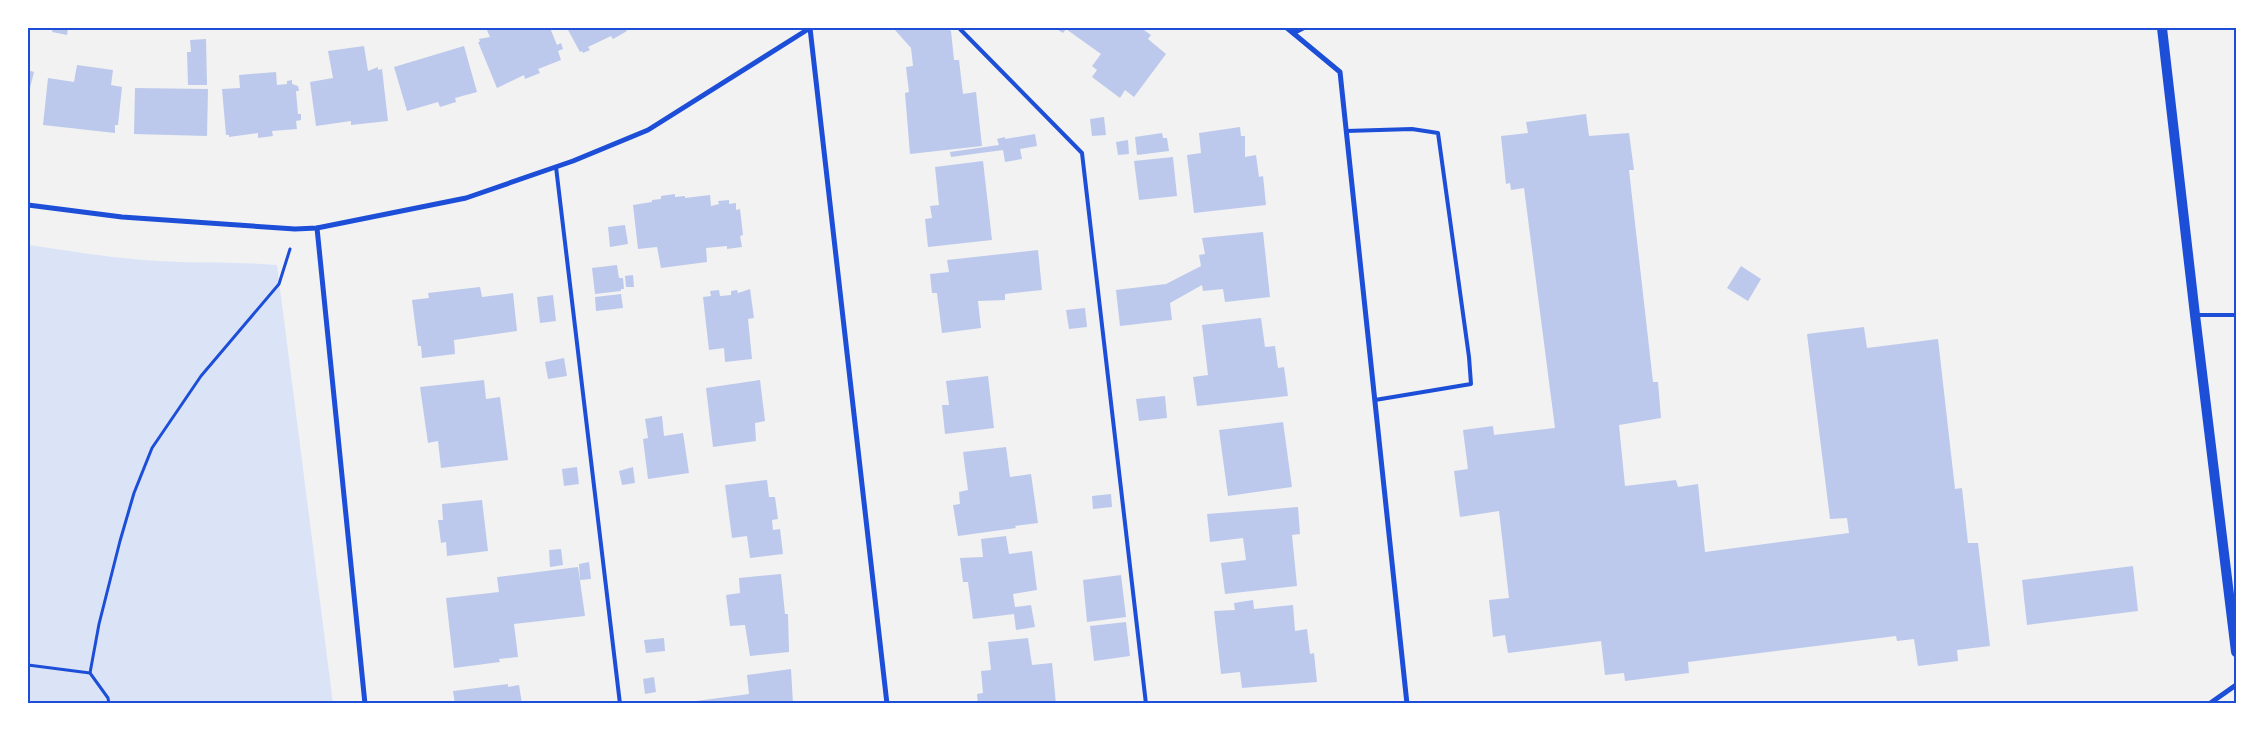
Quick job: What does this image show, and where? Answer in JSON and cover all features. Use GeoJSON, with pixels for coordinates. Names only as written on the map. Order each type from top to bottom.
{"type":"FeatureCollection","features":[{"type":"Feature","properties":{"kind":"main road"},"geometry":{"type":"LineString","coordinates":[[2162,28],[2236,652]]}},
{"type":"Feature","properties":{"kind":"street"},"geometry":{"type":"LineString","coordinates":[[28,206],[122,217],[296,229],[317,228],[466,198],[556,167],[648,130],[810,28],[888,704]]}},
{"type":"Feature","properties":{"kind":"street"},"geometry":{"type":"LineString","coordinates":[[1287,28],[1340,72],[1407,704]]}},
{"type":"Feature","properties":{"kind":"street"},"geometry":{"type":"LineString","coordinates":[[1293,33],[1303,28]]}},
{"type":"Feature","properties":{"kind":"street"},"geometry":{"type":"LineString","coordinates":[[317,228],[365,704]]}},
{"type":"Feature","properties":{"kind":"street"},"geometry":{"type":"LineString","coordinates":[[2209,704],[2236,685]]}},
{"type":"Feature","properties":{"kind":"lane"},"geometry":{"type":"LineString","coordinates":[[959,28],[1082,153],[1146,704]]}},
{"type":"Feature","properties":{"kind":"lane"},"geometry":{"type":"LineString","coordinates":[[1346,131],[1412,129],[1438,133],[1469,357],[1471,384],[1375,400]]}},
{"type":"Feature","properties":{"kind":"lane"},"geometry":{"type":"LineString","coordinates":[[556,167],[620,704]]}},
{"type":"Feature","properties":{"kind":"lane"},"geometry":{"type":"LineString","coordinates":[[2195,316],[2236,315]]}},
{"type":"Feature","properties":{"kind":"path"},"geometry":{"type":"LineString","coordinates":[[109,704],[108,698],[90,673],[99,624],[123,532],[134,494],[152,448],[201,376],[279,284],[296,229]]}},
{"type":"Feature","properties":{"kind":"path"},"geometry":{"type":"LineString","coordinates":[[28,665],[90,673]]}},
{"type":"Feature","properties":{"kind":"shaded area"},"geometry":{"type":"Polygon","coordinates":[[[28,245],[142,260],[277,265],[333,703],[28,704],[28,245]]]}},
{"type":"Feature","properties":{"kind":"building"},"geometry":{"type":"Polygon","coordinates":[[[53,28],[68,28],[67,35],[52,32],[53,28]]]}},
{"type":"Feature","properties":{"kind":"building"},"geometry":{"type":"Polygon","coordinates":[[[486,28],[550,28],[557,45],[561,43],[563,49],[558,51],[561,60],[538,69],[540,73],[525,79],[524,75],[497,88],[478,42],[480,42],[479,39],[490,37],[486,28]]]}},
{"type":"Feature","properties":{"kind":"building"},"geometry":{"type":"Polygon","coordinates":[[[567,28],[628,28],[625,29],[627,31],[613,39],[611,36],[588,47],[590,50],[583,53],[582,51],[580,52],[567,28]]]}},
{"type":"Feature","properties":{"kind":"building"},"geometry":{"type":"Polygon","coordinates":[[[897,28],[947,28],[951,31],[954,60],[959,60],[963,94],[976,92],[982,146],[910,154],[905,93],[909,92],[906,67],[913,66],[911,48],[895,30],[897,28]]]}},
{"type":"Feature","properties":{"kind":"building"},"geometry":{"type":"Polygon","coordinates":[[[1055,28],[1141,28],[1151,35],[1148,39],[1166,54],[1134,97],[1125,90],[1120,98],[1092,77],[1097,70],[1092,66],[1101,54],[1066,29],[1063,33],[1055,28]]]}},
{"type":"Feature","properties":{"kind":"building"},"geometry":{"type":"Polygon","coordinates":[[[206,39],[207,85],[188,85],[187,52],[191,52],[190,40],[206,39]]]}},
{"type":"Feature","properties":{"kind":"building"},"geometry":{"type":"Polygon","coordinates":[[[364,46],[368,71],[378,67],[378,70],[382,69],[388,121],[351,125],[351,121],[316,126],[310,82],[333,78],[328,51],[364,46]]]}},
{"type":"Feature","properties":{"kind":"building"},"geometry":{"type":"Polygon","coordinates":[[[464,46],[477,92],[455,98],[456,102],[440,107],[438,102],[407,111],[394,67],[464,46]]]}},
{"type":"Feature","properties":{"kind":"building"},"geometry":{"type":"Polygon","coordinates":[[[77,65],[113,70],[111,85],[122,87],[118,125],[115,125],[115,133],[43,125],[48,78],[74,82],[77,65]]]}},
{"type":"Feature","properties":{"kind":"building"},"geometry":{"type":"Polygon","coordinates":[[[28,70],[34,72],[28,96],[28,70]]]}},
{"type":"Feature","properties":{"kind":"building"},"geometry":{"type":"Polygon","coordinates":[[[276,72],[277,85],[287,84],[287,81],[292,80],[292,84],[298,86],[299,91],[296,91],[298,114],[301,114],[301,120],[296,121],[297,129],[272,131],[273,136],[258,138],[258,133],[229,137],[229,135],[226,135],[222,89],[240,88],[239,75],[276,72]]]}},
{"type":"Feature","properties":{"kind":"building"},"geometry":{"type":"Polygon","coordinates":[[[135,88],[208,89],[207,136],[134,134],[135,88]]]}},
{"type":"Feature","properties":{"kind":"building"},"geometry":{"type":"Polygon","coordinates":[[[1586,114],[1589,136],[1629,133],[1634,170],[1629,170],[1653,382],[1658,382],[1661,418],[1619,425],[1625,486],[1676,480],[1678,487],[1698,484],[1705,552],[1849,533],[1847,518],[1830,519],[1807,334],[1864,327],[1867,348],[1938,339],[1955,489],[1962,488],[1968,543],[1978,543],[1990,646],[1957,650],[1958,661],[1918,666],[1914,639],[1897,641],[1896,636],[1688,662],[1689,673],[1625,681],[1624,673],[1605,675],[1601,641],[1508,653],[1505,635],[1493,637],[1489,600],[1509,598],[1499,511],[1460,517],[1454,471],[1468,469],[1463,430],[1493,426],[1494,435],[1555,428],[1524,188],[1511,190],[1510,183],[1506,184],[1501,136],[1528,133],[1526,122],[1586,114]]]}},
{"type":"Feature","properties":{"kind":"building"},"geometry":{"type":"Polygon","coordinates":[[[1104,117],[1106,135],[1092,136],[1090,119],[1104,117]]]}},
{"type":"Feature","properties":{"kind":"building"},"geometry":{"type":"Polygon","coordinates":[[[1240,127],[1241,136],[1245,136],[1245,157],[1256,155],[1259,177],[1263,176],[1266,205],[1194,213],[1187,155],[1201,153],[1199,133],[1240,127]]]}},
{"type":"Feature","properties":{"kind":"building"},"geometry":{"type":"Polygon","coordinates":[[[1162,133],[1163,138],[1167,138],[1169,151],[1137,155],[1135,137],[1162,133]]]}},
{"type":"Feature","properties":{"kind":"building"},"geometry":{"type":"Polygon","coordinates":[[[1035,134],[1037,146],[1020,149],[1022,159],[1005,162],[1003,150],[951,157],[950,152],[999,145],[997,139],[1035,134]]]}},
{"type":"Feature","properties":{"kind":"building"},"geometry":{"type":"Polygon","coordinates":[[[1128,140],[1129,154],[1118,155],[1116,142],[1128,140]]]}},
{"type":"Feature","properties":{"kind":"building"},"geometry":{"type":"Polygon","coordinates":[[[1173,157],[1177,196],[1139,200],[1134,161],[1173,157]]]}},
{"type":"Feature","properties":{"kind":"building"},"geometry":{"type":"Polygon","coordinates":[[[983,161],[992,240],[928,247],[925,219],[932,218],[930,206],[939,205],[935,167],[983,161]]]}},
{"type":"Feature","properties":{"kind":"building"},"geometry":{"type":"Polygon","coordinates":[[[675,194],[675,197],[685,196],[685,198],[710,195],[711,206],[719,204],[718,201],[729,200],[729,204],[736,203],[736,210],[740,209],[743,235],[740,236],[742,247],[727,249],[727,246],[706,248],[707,262],[661,268],[657,247],[638,249],[633,205],[652,202],[652,200],[661,199],[661,196],[675,194]]]}},
{"type":"Feature","properties":{"kind":"building"},"geometry":{"type":"Polygon","coordinates":[[[625,225],[628,244],[610,247],[608,227],[625,225]]]}},
{"type":"Feature","properties":{"kind":"building"},"geometry":{"type":"Polygon","coordinates":[[[1263,232],[1270,297],[1225,302],[1223,289],[1203,291],[1202,285],[1170,303],[1172,320],[1120,326],[1116,290],[1166,284],[1201,266],[1199,255],[1205,254],[1202,238],[1263,232]]]}},
{"type":"Feature","properties":{"kind":"building"},"geometry":{"type":"Polygon","coordinates":[[[1038,250],[1042,290],[1005,294],[1005,300],[978,301],[981,328],[942,333],[937,293],[932,293],[930,274],[949,272],[947,260],[1038,250]]]}},
{"type":"Feature","properties":{"kind":"building"},"geometry":{"type":"Polygon","coordinates":[[[617,265],[619,278],[623,278],[624,289],[595,294],[592,268],[617,265]]]}},
{"type":"Feature","properties":{"kind":"building"},"geometry":{"type":"Polygon","coordinates":[[[1741,266],[1761,279],[1748,301],[1727,288],[1741,266]]]}},
{"type":"Feature","properties":{"kind":"building"},"geometry":{"type":"Polygon","coordinates":[[[633,275],[634,287],[626,287],[625,276],[633,275]]]}},
{"type":"Feature","properties":{"kind":"building"},"geometry":{"type":"Polygon","coordinates":[[[480,287],[482,297],[513,293],[517,331],[454,340],[455,354],[422,358],[421,346],[418,346],[412,300],[429,298],[428,293],[480,287]]]}},
{"type":"Feature","properties":{"kind":"building"},"geometry":{"type":"Polygon","coordinates":[[[750,289],[754,318],[748,319],[752,359],[725,362],[724,348],[709,350],[703,297],[711,296],[710,291],[719,290],[720,296],[731,295],[731,291],[737,290],[738,293],[750,289]]]}},
{"type":"Feature","properties":{"kind":"building"},"geometry":{"type":"Polygon","coordinates":[[[621,294],[623,308],[596,311],[595,297],[621,294]]]}},
{"type":"Feature","properties":{"kind":"building"},"geometry":{"type":"Polygon","coordinates":[[[553,295],[556,321],[540,323],[537,297],[553,295]]]}},
{"type":"Feature","properties":{"kind":"building"},"geometry":{"type":"Polygon","coordinates":[[[1085,308],[1087,327],[1069,329],[1066,310],[1085,308]]]}},
{"type":"Feature","properties":{"kind":"building"},"geometry":{"type":"Polygon","coordinates":[[[1261,318],[1265,347],[1275,346],[1278,368],[1284,367],[1288,396],[1197,406],[1193,377],[1208,375],[1202,325],[1261,318]]]}},
{"type":"Feature","properties":{"kind":"building"},"geometry":{"type":"Polygon","coordinates":[[[564,358],[567,376],[548,379],[545,362],[564,358]]]}},
{"type":"Feature","properties":{"kind":"building"},"geometry":{"type":"Polygon","coordinates":[[[988,376],[994,428],[945,434],[942,405],[949,405],[946,381],[988,376]]]}},
{"type":"Feature","properties":{"kind":"building"},"geometry":{"type":"Polygon","coordinates":[[[484,380],[486,399],[500,397],[508,460],[441,468],[438,441],[428,443],[420,387],[484,380]]]}},
{"type":"Feature","properties":{"kind":"building"},"geometry":{"type":"Polygon","coordinates":[[[760,380],[765,421],[755,423],[756,441],[713,447],[706,388],[760,380]]]}},
{"type":"Feature","properties":{"kind":"building"},"geometry":{"type":"Polygon","coordinates":[[[1165,396],[1167,418],[1139,421],[1136,399],[1165,396]]]}},
{"type":"Feature","properties":{"kind":"building"},"geometry":{"type":"Polygon","coordinates":[[[662,416],[664,436],[683,433],[689,473],[648,479],[643,439],[648,438],[645,419],[662,416]]]}},
{"type":"Feature","properties":{"kind":"building"},"geometry":{"type":"Polygon","coordinates":[[[1283,422],[1292,487],[1228,496],[1219,430],[1283,422]]]}},
{"type":"Feature","properties":{"kind":"building"},"geometry":{"type":"Polygon","coordinates":[[[1006,447],[1010,477],[1031,474],[1038,523],[958,536],[953,505],[960,504],[959,492],[968,490],[963,452],[1006,447]]]}},
{"type":"Feature","properties":{"kind":"building"},"geometry":{"type":"Polygon","coordinates":[[[577,467],[579,484],[564,486],[562,469],[577,467]]]}},
{"type":"Feature","properties":{"kind":"building"},"geometry":{"type":"Polygon","coordinates":[[[633,467],[635,483],[622,485],[619,471],[633,467]]]}},
{"type":"Feature","properties":{"kind":"building"},"geometry":{"type":"Polygon","coordinates":[[[767,480],[769,497],[775,497],[778,519],[772,520],[773,530],[780,529],[783,554],[750,558],[747,536],[732,538],[725,485],[767,480]]]}},
{"type":"Feature","properties":{"kind":"building"},"geometry":{"type":"Polygon","coordinates":[[[1111,494],[1112,507],[1093,509],[1092,496],[1111,494]]]}},
{"type":"Feature","properties":{"kind":"building"},"geometry":{"type":"Polygon","coordinates":[[[482,500],[488,551],[447,556],[446,542],[441,543],[438,520],[443,520],[442,504],[482,500]]]}},
{"type":"Feature","properties":{"kind":"building"},"geometry":{"type":"Polygon","coordinates":[[[1298,507],[1300,534],[1292,535],[1297,586],[1225,594],[1221,563],[1246,560],[1243,538],[1210,542],[1207,514],[1298,507]]]}},
{"type":"Feature","properties":{"kind":"building"},"geometry":{"type":"Polygon","coordinates":[[[1006,536],[1009,554],[1032,551],[1037,590],[1013,594],[1015,607],[1031,605],[1035,627],[1016,630],[1014,614],[973,619],[968,582],[963,582],[960,558],[983,557],[981,539],[1006,536]]]}},
{"type":"Feature","properties":{"kind":"building"},"geometry":{"type":"Polygon","coordinates":[[[561,549],[563,565],[550,567],[549,550],[561,549]]]}},
{"type":"Feature","properties":{"kind":"building"},"geometry":{"type":"Polygon","coordinates":[[[589,562],[591,579],[580,580],[579,564],[589,562]]]}},
{"type":"Feature","properties":{"kind":"building"},"geometry":{"type":"Polygon","coordinates":[[[2133,566],[2138,611],[2027,625],[2022,580],[2133,566]]]}},
{"type":"Feature","properties":{"kind":"building"},"geometry":{"type":"Polygon","coordinates":[[[578,567],[585,616],[514,624],[518,657],[499,659],[500,662],[454,668],[446,598],[499,592],[497,577],[578,567]]]}},
{"type":"Feature","properties":{"kind":"building"},"geometry":{"type":"Polygon","coordinates":[[[781,574],[785,614],[788,614],[789,652],[750,656],[745,625],[730,626],[726,595],[740,593],[739,578],[781,574]]]}},
{"type":"Feature","properties":{"kind":"building"},"geometry":{"type":"Polygon","coordinates":[[[1121,575],[1126,617],[1087,622],[1083,580],[1121,575]]]}},
{"type":"Feature","properties":{"kind":"building"},"geometry":{"type":"Polygon","coordinates":[[[1253,600],[1254,609],[1293,605],[1295,631],[1307,629],[1310,654],[1314,653],[1317,682],[1242,688],[1240,672],[1221,674],[1214,611],[1235,610],[1234,603],[1253,600]]]}},
{"type":"Feature","properties":{"kind":"building"},"geometry":{"type":"Polygon","coordinates":[[[1126,622],[1130,656],[1094,661],[1090,626],[1126,622]]]}},
{"type":"Feature","properties":{"kind":"building"},"geometry":{"type":"Polygon","coordinates":[[[664,638],[665,651],[646,653],[644,640],[664,638]]]}},
{"type":"Feature","properties":{"kind":"building"},"geometry":{"type":"Polygon","coordinates":[[[1028,638],[1032,665],[1052,663],[1056,704],[978,704],[977,694],[983,693],[981,671],[991,670],[988,642],[1028,638]]]}},
{"type":"Feature","properties":{"kind":"building"},"geometry":{"type":"Polygon","coordinates":[[[791,669],[793,704],[696,704],[696,701],[749,694],[747,675],[791,669]]]}},
{"type":"Feature","properties":{"kind":"building"},"geometry":{"type":"Polygon","coordinates":[[[654,677],[656,692],[645,694],[643,679],[654,677]]]}},
{"type":"Feature","properties":{"kind":"building"},"geometry":{"type":"Polygon","coordinates":[[[508,684],[508,687],[519,685],[522,704],[455,704],[453,691],[508,684]]]}}]}
